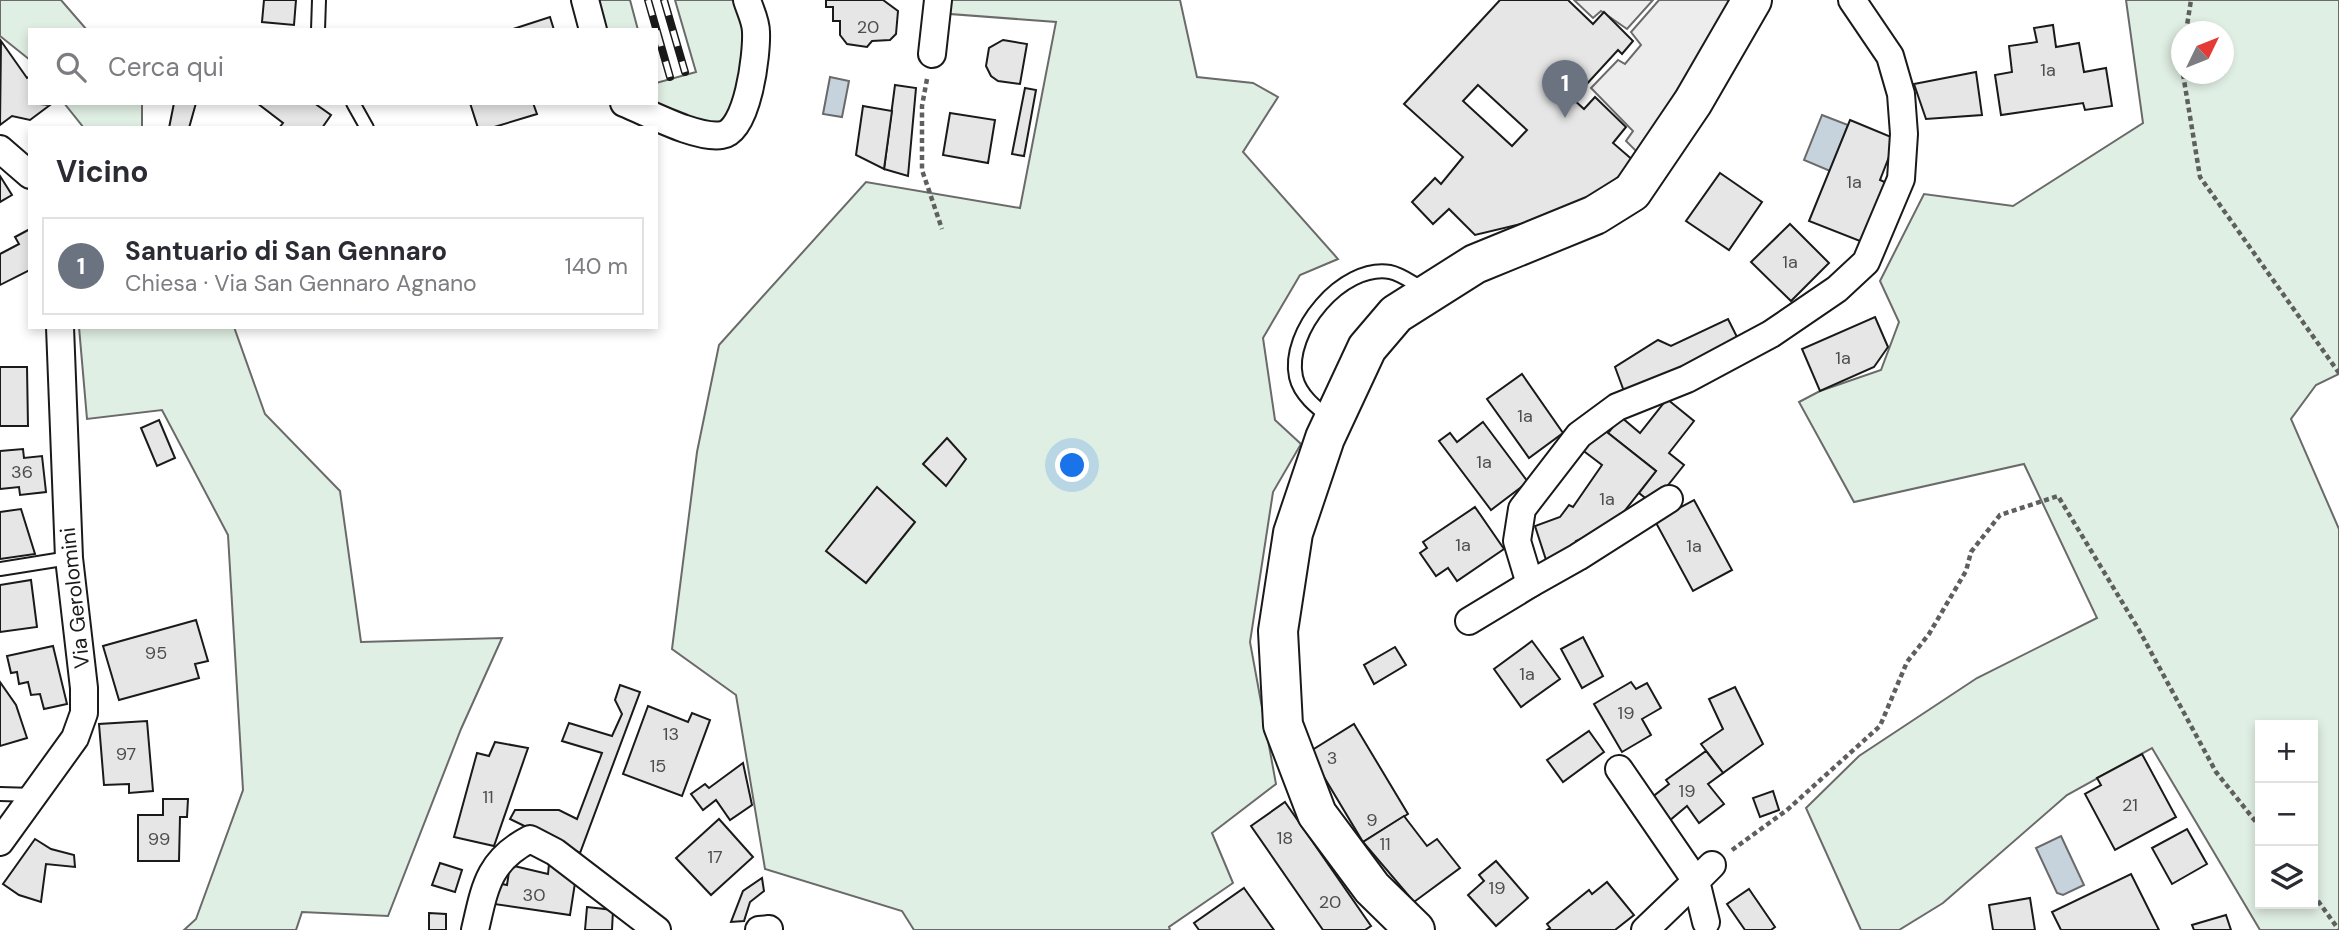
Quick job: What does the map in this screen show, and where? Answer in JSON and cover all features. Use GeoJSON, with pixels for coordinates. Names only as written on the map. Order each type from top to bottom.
{"type":"FeatureCollection","features":[{"type":"Feature","properties":{"kind":"main road"},"geometry":{"type":"LineString","coordinates":[[1415,930],[1372,888],[1317,814],[1283,725],[1278,631],[1293,533],[1333,420],[1367,348],[1396,314],[1475,264],[1595,215],[1632,192],[1693,102],[1752,0]]}},
{"type":"Feature","properties":{"kind":"street"},"geometry":{"type":"LineString","coordinates":[[585,0],[592,28]]}},
{"type":"Feature","properties":{"kind":"street"},"geometry":{"type":"LineString","coordinates":[[629,105],[696,132],[723,135],[737,127],[746,105],[756,31],[747,0]]}},
{"type":"Feature","properties":{"kind":"street"},"geometry":{"type":"LineString","coordinates":[[932,54],[938,0]]}},
{"type":"Feature","properties":{"kind":"street"},"geometry":{"type":"LineString","coordinates":[[1530,584],[1517,541],[1522,509],[1579,435],[1617,407],[1687,379],[1772,334],[1838,289],[1866,262],[1901,179],[1905,134],[1901,94],[1890,56],[1852,0]]}},
{"type":"Feature","properties":{"kind":"street"},"geometry":{"type":"LineString","coordinates":[[0,149],[28,173]]}},
{"type":"Feature","properties":{"kind":"street","name":"Via Gerolomini"},"geometry":{"type":"LineString","coordinates":[[0,842],[75,738],[84,713],[84,688],[69,558],[60,329]]}},
{"type":"Feature","properties":{"kind":"street"},"geometry":{"type":"LineString","coordinates":[[1469,621],[1578,557],[1669,499]]}},
{"type":"Feature","properties":{"kind":"street"},"geometry":{"type":"LineString","coordinates":[[1619,769],[1704,873],[1706,922]]}},
{"type":"Feature","properties":{"kind":"street"},"geometry":{"type":"LineString","coordinates":[[475,930],[485,885],[496,865],[511,849],[530,839],[555,852],[657,930]]}},
{"type":"Feature","properties":{"kind":"street"},"geometry":{"type":"LineString","coordinates":[[1645,930],[1704,873]]}},
{"type":"Feature","properties":{"kind":"street"},"geometry":{"type":"LineString","coordinates":[[759,930],[769,929]]}},
{"type":"Feature","properties":{"kind":"lane"},"geometry":{"type":"LineString","coordinates":[[318,0],[318,28]]}},
{"type":"Feature","properties":{"kind":"lane"},"geometry":{"type":"LineString","coordinates":[[354,105],[366,126]]}},
{"type":"Feature","properties":{"kind":"lane"},"geometry":{"type":"LineString","coordinates":[[1333,420],[1311,403],[1296,378],[1296,350],[1307,320],[1334,292],[1374,272],[1391,272],[1430,293]]}},
{"type":"Feature","properties":{"kind":"lane"},"geometry":{"type":"LineString","coordinates":[[0,569],[69,558]]}},
{"type":"Feature","properties":{"kind":"lane"},"geometry":{"type":"LineString","coordinates":[[0,794],[34,794]]}},
{"type":"Feature","properties":{"kind":"path"},"geometry":{"type":"LineString","coordinates":[[2188,21],[2191,0]]}},
{"type":"Feature","properties":{"kind":"path"},"geometry":{"type":"LineString","coordinates":[[932,54],[922,106],[922,170],[942,229]]}},
{"type":"Feature","properties":{"kind":"path"},"geometry":{"type":"LineString","coordinates":[[2185,84],[2200,177],[2339,373]]}},
{"type":"Feature","properties":{"kind":"path"},"geometry":{"type":"LineString","coordinates":[[1704,873],[1787,810],[1880,726],[1907,662],[1929,634],[1960,582],[1971,552],[2000,515],[2058,496],[2139,631],[2216,772],[2255,821]]}},
{"type":"Feature","properties":{"kind":"path"},"geometry":{"type":"LineString","coordinates":[[2318,901],[2339,930]]}},
{"type":"Feature","properties":{"kind":"green space"},"geometry":{"type":"Polygon","coordinates":[[[0,0],[61,0],[85,28],[28,28],[28,58],[0,36],[0,0]]]}},
{"type":"Feature","properties":{"kind":"green space"},"geometry":{"type":"Polygon","coordinates":[[[596,0],[630,0],[637,28],[601,28],[596,0]]]}},
{"type":"Feature","properties":{"kind":"green space"},"geometry":{"type":"Polygon","coordinates":[[[675,0],[739,0],[748,34],[738,103],[727,121],[705,124],[658,104],[658,82],[696,72],[675,0]]]}},
{"type":"Feature","properties":{"kind":"green space"},"geometry":{"type":"Polygon","coordinates":[[[939,0],[1180,0],[1197,77],[1253,83],[1278,97],[1243,152],[1338,259],[1300,275],[1263,338],[1275,420],[1301,444],[1273,492],[1250,642],[1276,784],[1212,833],[1233,883],[1169,927],[1170,930],[914,930],[902,911],[765,869],[736,695],[672,649],[697,452],[719,345],[866,182],[1020,208],[1056,22],[937,13],[939,0]]]}},
{"type":"Feature","properties":{"kind":"green space"},"geometry":{"type":"Polygon","coordinates":[[[2126,0],[2339,0],[2339,374],[2316,385],[2291,419],[2339,529],[2339,930],[2260,930],[2152,748],[2067,795],[1943,903],[1899,930],[1861,930],[1806,808],[1859,756],[1977,678],[2097,618],[2024,464],[1854,502],[1799,402],[1820,391],[1881,370],[1899,322],[1880,281],[1924,194],[2013,206],[2143,123],[2126,0]]]}},
{"type":"Feature","properties":{"kind":"green space"},"geometry":{"type":"Polygon","coordinates":[[[66,105],[142,105],[142,126],[82,126],[66,105]]]}},
{"type":"Feature","properties":{"kind":"green space"},"geometry":{"type":"Polygon","coordinates":[[[79,329],[235,329],[265,414],[340,491],[361,642],[502,638],[461,729],[388,916],[302,912],[296,930],[184,930],[196,919],[243,790],[228,535],[162,410],[87,419],[79,329]]]}},
{"type":"Feature","properties":{"kind":"shaded area"},"geometry":{"type":"Polygon","coordinates":[[[1574,0],[1653,0],[1627,29],[1601,11],[1593,18],[1574,0]]]}},
{"type":"Feature","properties":{"kind":"shaded area"},"geometry":{"type":"Polygon","coordinates":[[[1659,0],[1733,0],[1638,153],[1626,141],[1633,131],[1591,88],[1618,60],[1625,64],[1641,45],[1631,32],[1659,0]]]}},
{"type":"Feature","properties":{"kind":"shaded area"},"geometry":{"type":"Polygon","coordinates":[[[830,77],[849,81],[842,117],[823,114],[830,77]]]}},
{"type":"Feature","properties":{"kind":"shaded area"},"geometry":{"type":"Polygon","coordinates":[[[1822,115],[1848,125],[1830,171],[1804,160],[1822,115]]]}},
{"type":"Feature","properties":{"kind":"shaded area"},"geometry":{"type":"Polygon","coordinates":[[[2061,836],[2084,885],[2063,895],[2057,893],[2036,848],[2061,836]]]}},
{"type":"Feature","properties":{"kind":"building"},"geometry":{"type":"Polygon","coordinates":[[[264,0],[296,0],[294,25],[262,22],[264,0]]]}},
{"type":"Feature","properties":{"kind":"building"},"geometry":{"type":"Polygon","coordinates":[[[826,0],[883,0],[898,11],[896,34],[890,40],[872,41],[867,47],[847,44],[840,35],[840,21],[833,21],[833,7],[826,7],[826,0]]]}},
{"type":"Feature","properties":{"kind":"building"},"geometry":{"type":"Polygon","coordinates":[[[1500,0],[1568,0],[1593,24],[1604,12],[1633,41],[1622,54],[1618,50],[1573,99],[1584,109],[1595,97],[1626,127],[1613,143],[1635,162],[1599,194],[1533,221],[1475,235],[1449,209],[1433,224],[1412,202],[1435,178],[1441,184],[1463,157],[1404,104],[1500,0]],[[1478,85],[1463,101],[1512,146],[1527,130],[1478,85]]]}},
{"type":"Feature","properties":{"kind":"building"},"geometry":{"type":"Polygon","coordinates":[[[550,17],[553,28],[516,28],[550,17]]]}},
{"type":"Feature","properties":{"kind":"building"},"geometry":{"type":"Polygon","coordinates":[[[2053,25],[2056,47],[2079,43],[2084,72],[2106,68],[2112,106],[2085,110],[2083,103],[2001,115],[1995,75],[2012,72],[2009,46],[2037,42],[2034,28],[2053,25]]]}},
{"type":"Feature","properties":{"kind":"building"},"geometry":{"type":"Polygon","coordinates":[[[1003,40],[1027,44],[1020,84],[998,81],[991,76],[986,66],[989,48],[1003,40]]]}},
{"type":"Feature","properties":{"kind":"building"},"geometry":{"type":"Polygon","coordinates":[[[1,41],[28,77],[28,105],[50,105],[30,120],[12,116],[0,125],[1,41]]]}},
{"type":"Feature","properties":{"kind":"building"},"geometry":{"type":"Polygon","coordinates":[[[1976,72],[1982,115],[1926,119],[1914,84],[1976,72]]]}},
{"type":"Feature","properties":{"kind":"building"},"geometry":{"type":"Polygon","coordinates":[[[895,85],[916,88],[908,176],[884,169],[895,85]]]}},
{"type":"Feature","properties":{"kind":"building"},"geometry":{"type":"Polygon","coordinates":[[[1025,88],[1036,90],[1024,156],[1012,154],[1025,88]]]}},
{"type":"Feature","properties":{"kind":"building"},"geometry":{"type":"Polygon","coordinates":[[[174,105],[195,105],[190,126],[169,126],[174,105]]]}},
{"type":"Feature","properties":{"kind":"building"},"geometry":{"type":"Polygon","coordinates":[[[260,105],[317,105],[331,115],[323,126],[281,126],[283,123],[260,105]]]}},
{"type":"Feature","properties":{"kind":"building"},"geometry":{"type":"Polygon","coordinates":[[[471,105],[534,105],[537,114],[498,126],[477,126],[471,105]]]}},
{"type":"Feature","properties":{"kind":"building"},"geometry":{"type":"Polygon","coordinates":[[[863,106],[892,111],[884,169],[856,155],[863,106]]]}},
{"type":"Feature","properties":{"kind":"building"},"geometry":{"type":"Polygon","coordinates":[[[950,113],[995,120],[988,163],[943,155],[950,113]]]}},
{"type":"Feature","properties":{"kind":"building"},"geometry":{"type":"Polygon","coordinates":[[[1850,120],[1896,139],[1880,180],[1889,184],[1865,243],[1809,221],[1850,120]]]}},
{"type":"Feature","properties":{"kind":"building"},"geometry":{"type":"Polygon","coordinates":[[[1720,173],[1762,202],[1729,250],[1686,221],[1720,173]]]}},
{"type":"Feature","properties":{"kind":"building"},"geometry":{"type":"Polygon","coordinates":[[[0,176],[12,195],[0,202],[0,176]]]}},
{"type":"Feature","properties":{"kind":"building"},"geometry":{"type":"Polygon","coordinates":[[[1790,224],[1829,263],[1791,301],[1751,262],[1790,224]]]}},
{"type":"Feature","properties":{"kind":"building"},"geometry":{"type":"Polygon","coordinates":[[[28,230],[28,271],[0,285],[0,254],[19,244],[15,237],[28,230]]]}},
{"type":"Feature","properties":{"kind":"building"},"geometry":{"type":"Polygon","coordinates":[[[1875,317],[1888,347],[1874,367],[1820,391],[1802,349],[1875,317]]]}},
{"type":"Feature","properties":{"kind":"building"},"geometry":{"type":"Polygon","coordinates":[[[1728,319],[1740,343],[1625,394],[1615,367],[1658,340],[1671,346],[1728,319]]]}},
{"type":"Feature","properties":{"kind":"building"},"geometry":{"type":"Polygon","coordinates":[[[0,367],[27,367],[28,426],[0,426],[0,367]]]}},
{"type":"Feature","properties":{"kind":"building"},"geometry":{"type":"Polygon","coordinates":[[[1522,374],[1563,433],[1529,458],[1487,399],[1522,374]]]}},
{"type":"Feature","properties":{"kind":"building"},"geometry":{"type":"Polygon","coordinates":[[[1667,399],[1694,421],[1669,453],[1684,465],[1653,504],[1639,493],[1656,471],[1608,433],[1621,417],[1640,433],[1667,399]]]}},
{"type":"Feature","properties":{"kind":"building"},"geometry":{"type":"Polygon","coordinates":[[[159,420],[175,458],[157,466],[141,428],[159,420]]]}},
{"type":"Feature","properties":{"kind":"building"},"geometry":{"type":"Polygon","coordinates":[[[1483,422],[1528,482],[1491,510],[1439,441],[1450,433],[1457,442],[1483,422]]]}},
{"type":"Feature","properties":{"kind":"building"},"geometry":{"type":"Polygon","coordinates":[[[1603,429],[1656,471],[1623,513],[1601,530],[1576,541],[1578,548],[1548,566],[1535,526],[1560,517],[1569,505],[1573,507],[1602,465],[1581,449],[1603,429]]]}},
{"type":"Feature","properties":{"kind":"building"},"geometry":{"type":"Polygon","coordinates":[[[947,438],[966,459],[946,486],[923,464],[947,438]]]}},
{"type":"Feature","properties":{"kind":"building"},"geometry":{"type":"Polygon","coordinates":[[[23,449],[24,458],[42,456],[46,492],[20,495],[19,487],[0,489],[0,451],[23,449]]]}},
{"type":"Feature","properties":{"kind":"building"},"geometry":{"type":"Polygon","coordinates":[[[877,487],[915,522],[866,583],[826,551],[877,487]]]}},
{"type":"Feature","properties":{"kind":"building"},"geometry":{"type":"Polygon","coordinates":[[[1694,500],[1732,570],[1693,591],[1655,521],[1694,500]]]}},
{"type":"Feature","properties":{"kind":"building"},"geometry":{"type":"Polygon","coordinates":[[[1475,507],[1504,549],[1457,581],[1448,568],[1436,576],[1420,553],[1427,548],[1423,542],[1475,507]]]}},
{"type":"Feature","properties":{"kind":"building"},"geometry":{"type":"Polygon","coordinates":[[[21,509],[35,554],[0,559],[0,512],[21,509]]]}},
{"type":"Feature","properties":{"kind":"building"},"geometry":{"type":"Polygon","coordinates":[[[31,580],[37,627],[0,632],[0,585],[31,580]]]}},
{"type":"Feature","properties":{"kind":"building"},"geometry":{"type":"Polygon","coordinates":[[[196,620],[208,661],[195,664],[199,678],[119,700],[103,646],[196,620]]]}},
{"type":"Feature","properties":{"kind":"building"},"geometry":{"type":"Polygon","coordinates":[[[1583,637],[1603,676],[1582,688],[1561,649],[1583,637]]]}},
{"type":"Feature","properties":{"kind":"building"},"geometry":{"type":"Polygon","coordinates":[[[1532,641],[1560,679],[1521,707],[1494,669],[1532,641]]]}},
{"type":"Feature","properties":{"kind":"building"},"geometry":{"type":"Polygon","coordinates":[[[53,646],[67,704],[44,709],[40,694],[31,695],[28,682],[19,684],[17,672],[11,673],[7,656],[53,646]]]}},
{"type":"Feature","properties":{"kind":"building"},"geometry":{"type":"Polygon","coordinates":[[[1395,647],[1406,665],[1374,684],[1364,665],[1395,647]]]}},
{"type":"Feature","properties":{"kind":"building"},"geometry":{"type":"Polygon","coordinates":[[[0,682],[16,705],[27,738],[0,746],[0,682]]]}},
{"type":"Feature","properties":{"kind":"building"},"geometry":{"type":"Polygon","coordinates":[[[1631,682],[1636,689],[1647,683],[1661,708],[1642,719],[1651,735],[1622,752],[1594,704],[1631,682]]]}},
{"type":"Feature","properties":{"kind":"building"},"geometry":{"type":"Polygon","coordinates":[[[620,685],[640,692],[580,853],[510,819],[515,810],[559,810],[577,819],[602,753],[562,741],[569,723],[612,736],[622,714],[615,700],[620,685]]]}},
{"type":"Feature","properties":{"kind":"building"},"geometry":{"type":"Polygon","coordinates":[[[1735,687],[1763,744],[1723,773],[1701,744],[1723,729],[1709,699],[1735,687]]]}},
{"type":"Feature","properties":{"kind":"building"},"geometry":{"type":"Polygon","coordinates":[[[648,706],[688,722],[692,713],[710,720],[682,796],[623,774],[648,706]]]}},
{"type":"Feature","properties":{"kind":"building"},"geometry":{"type":"Polygon","coordinates":[[[147,721],[153,791],[129,793],[129,784],[104,785],[99,724],[147,721]]]}},
{"type":"Feature","properties":{"kind":"building"},"geometry":{"type":"Polygon","coordinates":[[[1354,724],[1408,814],[1363,842],[1309,752],[1354,724]]]}},
{"type":"Feature","properties":{"kind":"building"},"geometry":{"type":"Polygon","coordinates":[[[1589,731],[1604,752],[1563,782],[1547,760],[1589,731]]]}},
{"type":"Feature","properties":{"kind":"building"},"geometry":{"type":"Polygon","coordinates":[[[495,742],[528,748],[494,846],[454,837],[477,753],[489,756],[495,742]]]}},
{"type":"Feature","properties":{"kind":"building"},"geometry":{"type":"Polygon","coordinates":[[[1706,751],[1723,773],[1708,784],[1724,804],[1699,823],[1687,806],[1669,821],[1651,798],[1669,784],[1666,780],[1706,751]]]}},
{"type":"Feature","properties":{"kind":"building"},"geometry":{"type":"Polygon","coordinates":[[[2142,754],[2176,817],[2115,850],[2085,794],[2101,785],[2097,778],[2142,754]]]}},
{"type":"Feature","properties":{"kind":"building"},"geometry":{"type":"Polygon","coordinates":[[[743,763],[752,805],[730,820],[716,800],[703,810],[691,794],[705,784],[709,788],[743,763]]]}},
{"type":"Feature","properties":{"kind":"building"},"geometry":{"type":"Polygon","coordinates":[[[1773,791],[1779,810],[1760,817],[1753,798],[1773,791]]]}},
{"type":"Feature","properties":{"kind":"building"},"geometry":{"type":"Polygon","coordinates":[[[163,799],[188,799],[187,817],[180,817],[179,861],[138,861],[138,815],[163,815],[163,799]]]}},
{"type":"Feature","properties":{"kind":"building"},"geometry":{"type":"Polygon","coordinates":[[[1285,802],[1371,926],[1365,930],[1323,930],[1251,826],[1285,802]]]}},
{"type":"Feature","properties":{"kind":"building"},"geometry":{"type":"Polygon","coordinates":[[[1404,816],[1427,846],[1437,839],[1460,868],[1414,902],[1363,842],[1404,816]]]}},
{"type":"Feature","properties":{"kind":"building"},"geometry":{"type":"Polygon","coordinates":[[[719,819],[753,857],[711,895],[676,858],[719,819]]]}},
{"type":"Feature","properties":{"kind":"building"},"geometry":{"type":"Polygon","coordinates":[[[2187,829],[2207,864],[2172,884],[2152,848],[2187,829]]]}},
{"type":"Feature","properties":{"kind":"building"},"geometry":{"type":"Polygon","coordinates":[[[35,839],[51,849],[74,855],[75,867],[46,864],[41,902],[19,895],[3,884],[35,839]]]}},
{"type":"Feature","properties":{"kind":"building"},"geometry":{"type":"Polygon","coordinates":[[[1496,861],[1528,898],[1496,926],[1468,895],[1484,881],[1479,875],[1496,861]]]}},
{"type":"Feature","properties":{"kind":"building"},"geometry":{"type":"Polygon","coordinates":[[[440,863],[462,870],[455,892],[432,885],[440,863]]]}},
{"type":"Feature","properties":{"kind":"building"},"geometry":{"type":"Polygon","coordinates":[[[549,864],[575,883],[570,915],[494,904],[497,883],[507,885],[510,865],[548,874],[549,864]]]}},
{"type":"Feature","properties":{"kind":"building"},"geometry":{"type":"Polygon","coordinates":[[[2131,874],[2159,930],[2061,930],[2052,912],[2131,874]]]}},
{"type":"Feature","properties":{"kind":"building"},"geometry":{"type":"Polygon","coordinates":[[[762,878],[764,891],[750,902],[744,921],[731,922],[743,891],[762,878]]]}},
{"type":"Feature","properties":{"kind":"building"},"geometry":{"type":"Polygon","coordinates":[[[1607,882],[1634,915],[1615,930],[1547,930],[1550,928],[1547,924],[1589,890],[1592,894],[1607,882]]]}},
{"type":"Feature","properties":{"kind":"building"},"geometry":{"type":"Polygon","coordinates":[[[1244,888],[1274,930],[1199,930],[1194,923],[1244,888]]]}},
{"type":"Feature","properties":{"kind":"building"},"geometry":{"type":"Polygon","coordinates":[[[1749,889],[1775,927],[1771,930],[1745,930],[1727,904],[1749,889]]]}},
{"type":"Feature","properties":{"kind":"building"},"geometry":{"type":"Polygon","coordinates":[[[2030,898],[2035,930],[1993,930],[1989,905],[2030,898]]]}},
{"type":"Feature","properties":{"kind":"building"},"geometry":{"type":"Polygon","coordinates":[[[587,907],[613,910],[612,930],[585,930],[587,907]]]}},
{"type":"Feature","properties":{"kind":"building"},"geometry":{"type":"Polygon","coordinates":[[[429,913],[446,914],[446,930],[429,930],[429,913]]]}},
{"type":"Feature","properties":{"kind":"building"},"geometry":{"type":"Polygon","coordinates":[[[2226,915],[2231,930],[2194,930],[2192,925],[2226,915]]]}},
{"type":"Feature","properties":{"kind":"railway"},"geometry":{"type":"LineString","coordinates":[[648,0],[656,28]]}},
{"type":"Feature","properties":{"kind":"railway"},"geometry":{"type":"LineString","coordinates":[[664,0],[685,72]]}},
{"type":"Feature","properties":{"kind":"railway"},"geometry":{"type":"LineString","coordinates":[[658,35],[670,77]]}},
{"type":"Feature","properties":{"kind":"place","name":"Santuario di San Gennaro"},"geometry":{"type":"Point","coordinates":[1565,118]}}]}
